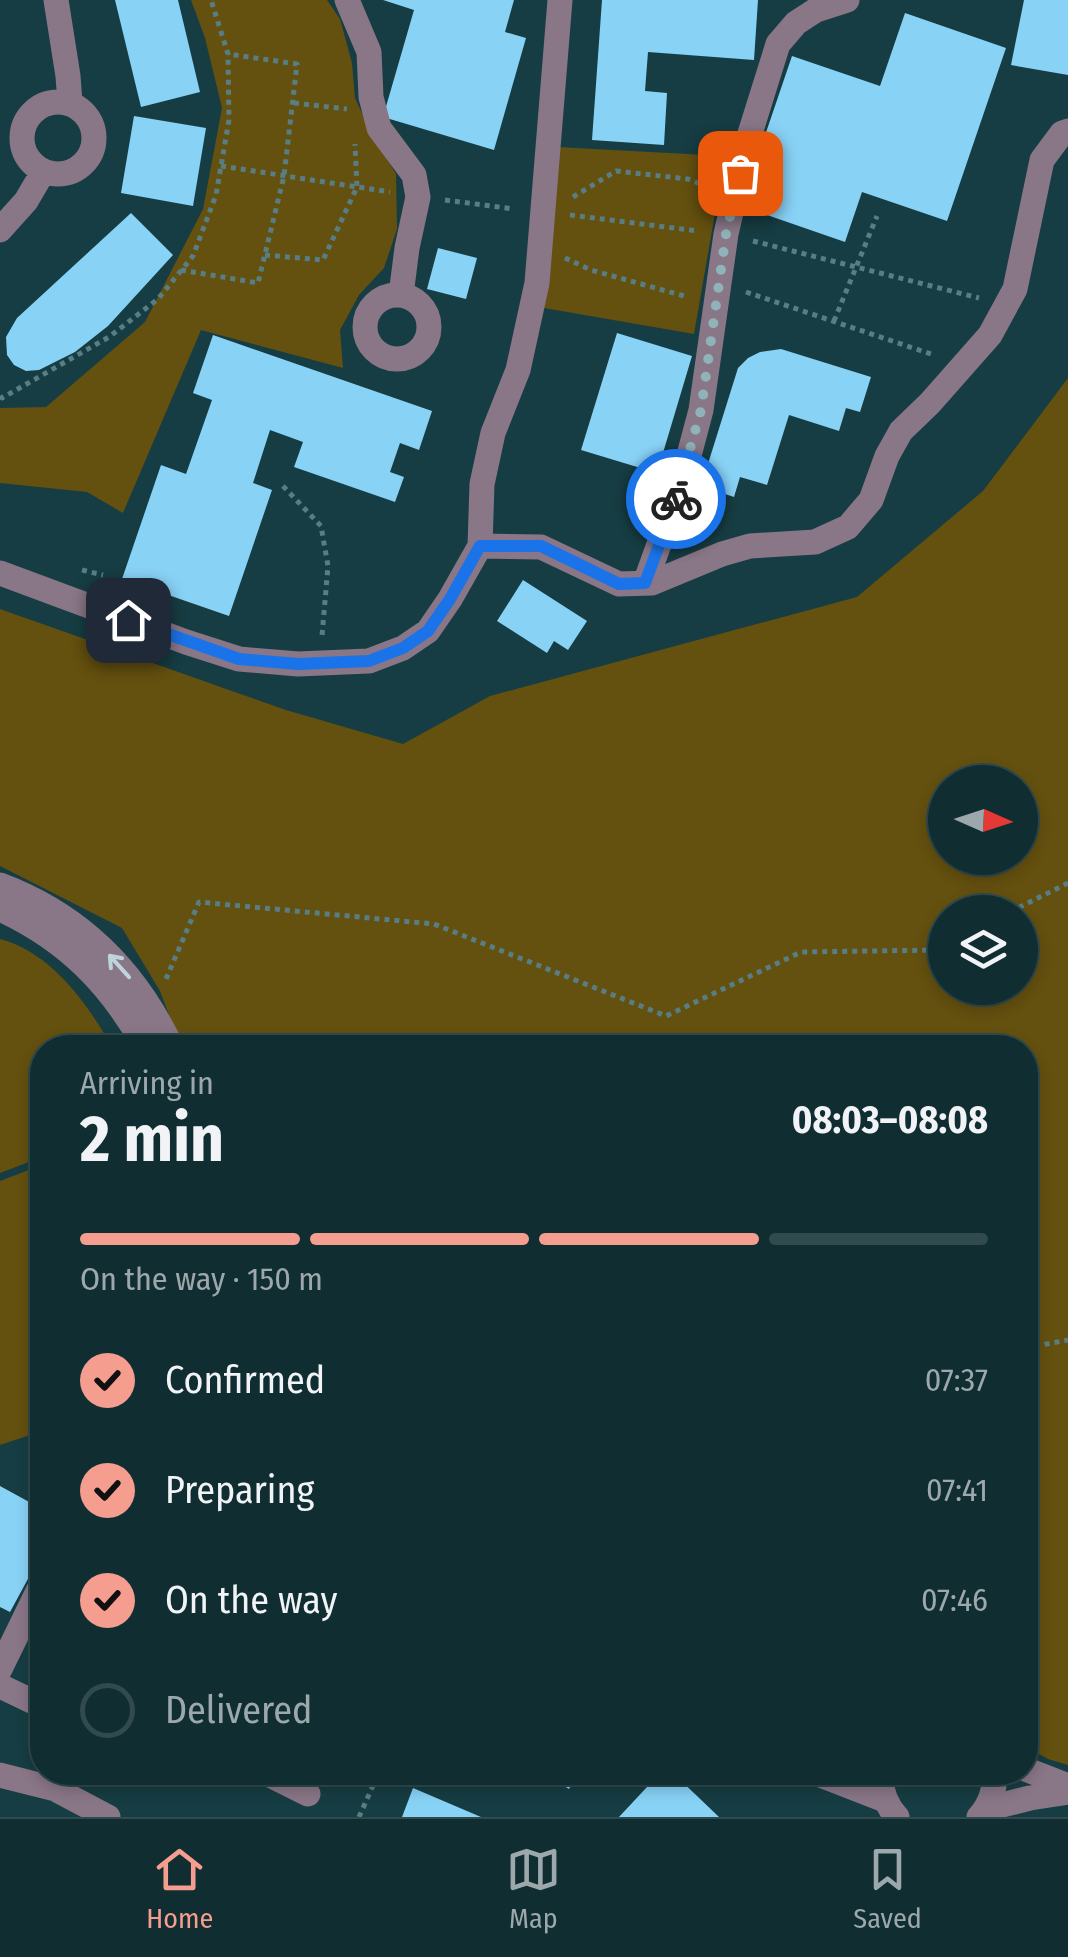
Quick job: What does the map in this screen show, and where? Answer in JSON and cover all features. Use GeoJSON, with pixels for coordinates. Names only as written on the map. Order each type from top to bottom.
{"type":"FeatureCollection","features":[{"type":"Feature","properties":{"kind":"street"},"geometry":{"type":"LineString","coordinates":[[56,0],[70,103]]}},
{"type":"Feature","properties":{"kind":"street"},"geometry":{"type":"LineString","coordinates":[[347,0],[369,52],[371,97],[380,128],[414,175],[418,197],[401,295]]}},
{"type":"Feature","properties":{"kind":"street"},"geometry":{"type":"LineString","coordinates":[[0,573],[239,659],[298,664],[369,661],[403,648],[428,631],[480,546],[482,484],[493,433],[518,370],[537,283],[551,213],[560,0]]}},
{"type":"Feature","properties":{"kind":"street"},"geometry":{"type":"LineString","coordinates":[[645,583],[684,478],[701,410],[726,234],[747,143],[778,44],[796,23],[816,10],[847,0]]}},
{"type":"Feature","properties":{"kind":"street"},"geometry":{"type":"LineString","coordinates":[[70,103],[90,121],[94,146],[88,159],[68,174],[43,172],[25,154],[22,142],[26,121],[44,104],[70,103]]}},
{"type":"Feature","properties":{"kind":"street"},"geometry":{"type":"LineString","coordinates":[[480,546],[541,546],[619,584],[652,583],[722,554],[750,546],[814,542],[848,527],[870,500],[900,430],[930,403],[990,335],[1015,289],[1042,160],[1068,130]]}},
{"type":"Feature","properties":{"kind":"street"},"geometry":{"type":"LineString","coordinates":[[0,230],[26,201],[43,172]]}},
{"type":"Feature","properties":{"kind":"street"},"geometry":{"type":"LineString","coordinates":[[0,886],[47,906],[81,929],[136,984],[166,1035]]}},
{"type":"Feature","properties":{"kind":"street"},"geometry":{"type":"LineString","coordinates":[[0,909],[30,922],[77,958],[113,996],[139,1035]]}},
{"type":"Feature","properties":{"kind":"street"},"geometry":{"type":"LineString","coordinates":[[0,1669],[30,1608]]}},
{"type":"Feature","properties":{"kind":"street"},"geometry":{"type":"LineString","coordinates":[[0,1686],[30,1700]]}},
{"type":"Feature","properties":{"kind":"street"},"geometry":{"type":"LineString","coordinates":[[0,1775],[30,1783]]}},
{"type":"Feature","properties":{"kind":"street"},"geometry":{"type":"LineString","coordinates":[[1038,1776],[1068,1789]]}},
{"type":"Feature","properties":{"kind":"street"},"geometry":{"type":"LineString","coordinates":[[39,1785],[55,1789],[108,1817]]}},
{"type":"Feature","properties":{"kind":"street"},"geometry":{"type":"LineString","coordinates":[[290,1785],[308,1794]]}},
{"type":"Feature","properties":{"kind":"street"},"geometry":{"type":"LineString","coordinates":[[841,1785],[891,1808]]}},
{"type":"Feature","properties":{"kind":"street"},"geometry":{"type":"LineString","coordinates":[[880,1785],[891,1808]]}},
{"type":"Feature","properties":{"kind":"street"},"geometry":{"type":"LineString","coordinates":[[983,1813],[995,1785]]}},
{"type":"Feature","properties":{"kind":"street"},"geometry":{"type":"LineString","coordinates":[[983,1813],[1068,1789]]}},
{"type":"Feature","properties":{"kind":"path"},"geometry":{"type":"LineString","coordinates":[[0,396],[109,337],[158,299],[193,256],[216,195],[229,120],[228,54],[211,0]]}},
{"type":"Feature","properties":{"kind":"path"},"geometry":{"type":"LineString","coordinates":[[181,270],[258,283],[284,176],[298,64],[228,54]]}},
{"type":"Feature","properties":{"kind":"path"},"geometry":{"type":"LineString","coordinates":[[293,102],[354,110]]}},
{"type":"Feature","properties":{"kind":"path"},"geometry":{"type":"LineString","coordinates":[[265,255],[323,260],[357,187],[355,130]]}},
{"type":"Feature","properties":{"kind":"path"},"geometry":{"type":"LineString","coordinates":[[221,166],[418,197],[726,234],[1006,305]]}},
{"type":"Feature","properties":{"kind":"path"},"geometry":{"type":"LineString","coordinates":[[551,213],[616,171],[688,179],[720,192]]}},
{"type":"Feature","properties":{"kind":"path"},"geometry":{"type":"LineString","coordinates":[[834,322],[877,216]]}},
{"type":"Feature","properties":{"kind":"path"},"geometry":{"type":"LineString","coordinates":[[555,254],[591,270],[691,298]]}},
{"type":"Feature","properties":{"kind":"path"},"geometry":{"type":"LineString","coordinates":[[719,284],[965,365]]}},
{"type":"Feature","properties":{"kind":"path"},"geometry":{"type":"LineString","coordinates":[[282,486],[321,526],[328,566],[320,664]]}},
{"type":"Feature","properties":{"kind":"path"},"geometry":{"type":"LineString","coordinates":[[73,568],[103,575]]}},
{"type":"Feature","properties":{"kind":"path"},"geometry":{"type":"LineString","coordinates":[[1038,898],[1068,882]]}},
{"type":"Feature","properties":{"kind":"path"},"geometry":{"type":"LineString","coordinates":[[153,1010],[199,902],[434,924],[666,1016],[801,952],[928,950]]}},
{"type":"Feature","properties":{"kind":"path"},"geometry":{"type":"LineString","coordinates":[[1038,1346],[1068,1340]]}},
{"type":"Feature","properties":{"kind":"path"},"geometry":{"type":"LineString","coordinates":[[359,1817],[373,1785]]}},
{"type":"Feature","properties":{"kind":"shaded area"},"geometry":{"type":"Polygon","coordinates":[[[191,0],[327,0],[340,19],[352,63],[355,98],[396,174],[397,229],[384,268],[359,295],[340,330],[343,368],[201,330],[123,513],[87,492],[0,483],[0,408],[46,407],[145,322],[203,209],[222,108],[191,0]]]}},
{"type":"Feature","properties":{"kind":"shaded area"},"geometry":{"type":"Polygon","coordinates":[[[557,147],[725,156],[694,334],[544,308],[557,147]]]}},
{"type":"Feature","properties":{"kind":"shaded area"},"geometry":{"type":"Polygon","coordinates":[[[1068,378],[1068,1765],[1038,1753],[1038,1035],[176,1035],[160,991],[122,928],[0,866],[0,609],[286,710],[403,744],[490,696],[857,597],[983,491],[1068,378]]]}},
{"type":"Feature","properties":{"kind":"shaded area"},"geometry":{"type":"Polygon","coordinates":[[[0,939],[19,946],[52,968],[79,997],[104,1035],[30,1035],[30,1162],[0,1173],[0,939]]]}},
{"type":"Feature","properties":{"kind":"shaded area"},"geometry":{"type":"Polygon","coordinates":[[[30,1170],[30,1435],[0,1445],[0,1181],[30,1170]]]}},
{"type":"Feature","properties":{"kind":"building"},"geometry":{"type":"Polygon","coordinates":[[[115,0],[178,0],[200,92],[141,107],[115,0]]]}},
{"type":"Feature","properties":{"kind":"building"},"geometry":{"type":"Polygon","coordinates":[[[383,0],[514,0],[505,32],[526,38],[494,150],[383,117],[414,10],[383,0]]]}},
{"type":"Feature","properties":{"kind":"building"},"geometry":{"type":"Polygon","coordinates":[[[602,0],[758,0],[754,60],[648,52],[645,91],[667,93],[664,145],[592,140],[602,0]]]}},
{"type":"Feature","properties":{"kind":"building"},"geometry":{"type":"Polygon","coordinates":[[[1024,0],[1068,0],[1068,75],[1011,65],[1024,0]]]}},
{"type":"Feature","properties":{"kind":"building"},"geometry":{"type":"Polygon","coordinates":[[[905,13],[1006,48],[947,221],[862,192],[845,242],[741,206],[792,56],[880,86],[905,13]]]}},
{"type":"Feature","properties":{"kind":"building"},"geometry":{"type":"Polygon","coordinates":[[[134,116],[206,128],[193,206],[121,193],[134,116]]]}},
{"type":"Feature","properties":{"kind":"building"},"geometry":{"type":"Polygon","coordinates":[[[131,213],[173,255],[108,326],[75,352],[39,370],[26,371],[14,365],[7,355],[6,337],[17,318],[131,213]]]}},
{"type":"Feature","properties":{"kind":"building"},"geometry":{"type":"Polygon","coordinates":[[[438,248],[477,258],[466,299],[427,289],[438,248]]]}},
{"type":"Feature","properties":{"kind":"building"},"geometry":{"type":"Polygon","coordinates":[[[617,333],[692,356],[657,473],[581,450],[617,333]]]}},
{"type":"Feature","properties":{"kind":"building"},"geometry":{"type":"Polygon","coordinates":[[[213,335],[432,411],[419,450],[400,443],[390,472],[404,477],[395,502],[294,467],[303,442],[270,430],[253,483],[272,490],[229,616],[122,579],[161,465],[186,474],[212,400],[193,393],[213,335]]]}},
{"type":"Feature","properties":{"kind":"building"},"geometry":{"type":"Polygon","coordinates":[[[781,349],[871,377],[860,412],[846,408],[839,431],[789,415],[767,485],[740,477],[734,497],[701,486],[738,368],[760,352],[781,349]]]}},
{"type":"Feature","properties":{"kind":"building"},"geometry":{"type":"Polygon","coordinates":[[[523,580],[587,621],[568,650],[554,641],[547,653],[497,621],[523,580]]]}},
{"type":"Feature","properties":{"kind":"building"},"geometry":{"type":"Polygon","coordinates":[[[0,1486],[30,1502],[30,1575],[10,1612],[0,1607],[0,1486]]]}},
{"type":"Feature","properties":{"kind":"building"},"geometry":{"type":"Polygon","coordinates":[[[649,1785],[686,1785],[719,1817],[619,1817],[649,1785]]]}},
{"type":"Feature","properties":{"kind":"building"},"geometry":{"type":"Polygon","coordinates":[[[413,1788],[481,1817],[402,1817],[413,1788]]]}},
{"type":"Feature","properties":{"kind":"way so far"},"geometry":{"type":"LineString","coordinates":[[676,499],[701,410],[726,234],[740,173]]}},
{"type":"Feature","properties":{"kind":"route"},"geometry":{"type":"LineString","coordinates":[[128,620],[239,659],[298,664],[369,661],[403,648],[428,631],[480,546],[541,546],[619,584],[645,583],[676,499]]}}]}
